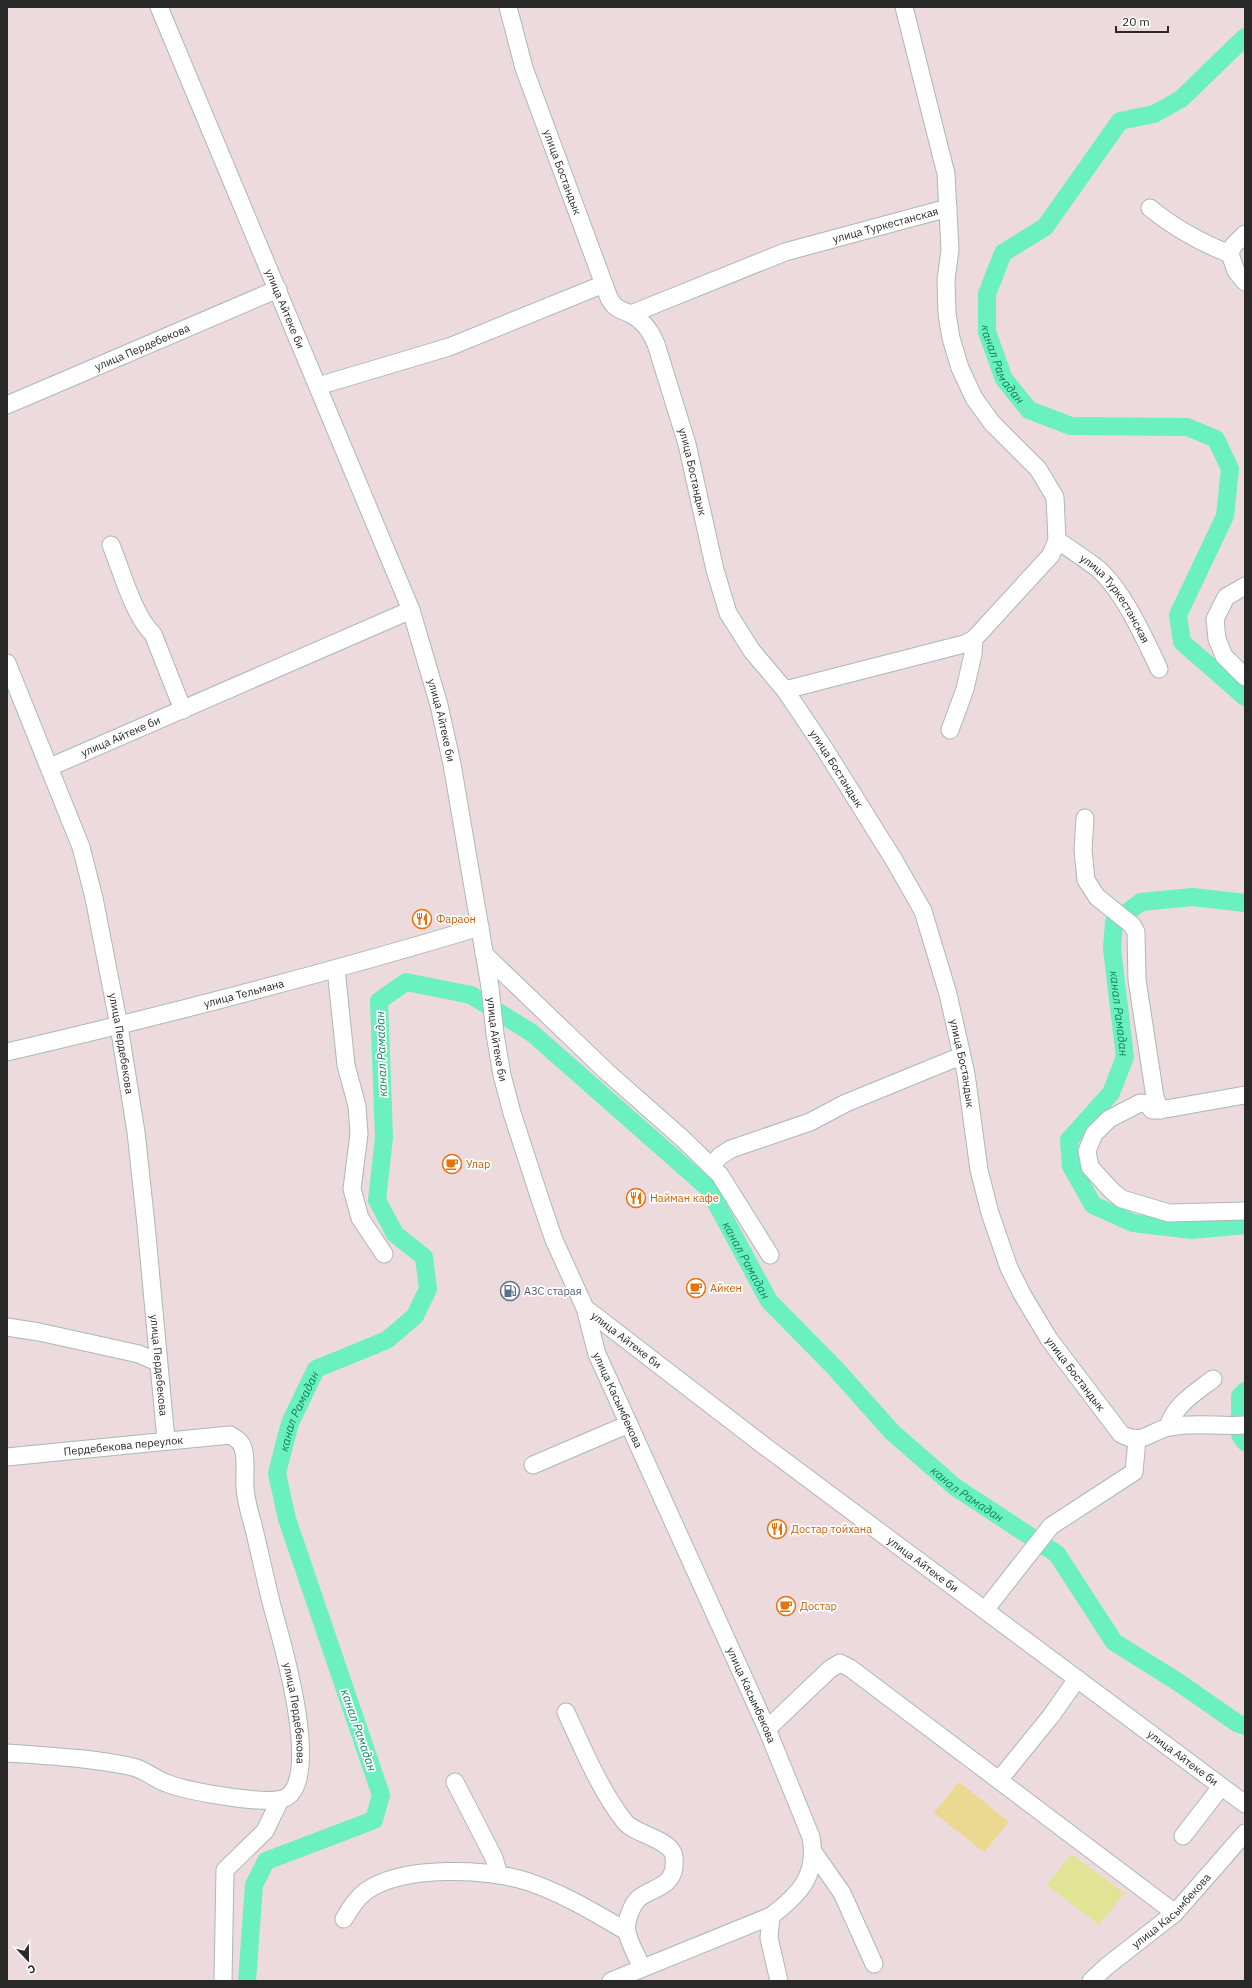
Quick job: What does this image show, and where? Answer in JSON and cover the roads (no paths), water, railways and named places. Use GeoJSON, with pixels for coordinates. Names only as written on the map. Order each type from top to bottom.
{"type":"FeatureCollection","features":[{"type":"Feature","properties":{"kind":"street","name":"улица Айтеке би"},"geometry":{"type":"LineString","coordinates":[[159,7],[278,289],[410,610],[439,704],[452,764],[490,986],[495,1034],[502,1075],[512,1113],[540,1199],[557,1246],[586,1308],[769,1450],[1078,1679],[1220,1787],[1245,1804]]}},
{"type":"Feature","properties":{"kind":"street","name":"улица Бостандык"},"geometry":{"type":"LineString","coordinates":[[508,7],[524,68],[604,284],[615,308],[631,314],[640,320],[650,330],[656,344],[687,444],[715,570],[728,613],[752,651],[785,690],[824,748],[894,860],[923,911],[948,994],[966,1074],[979,1170],[990,1213],[1009,1268],[1022,1294],[1049,1339],[1103,1412],[1121,1434],[1137,1440]]}},
{"type":"Feature","properties":{"kind":"street","name":"улица Туркестанская"},"geometry":{"type":"LineString","coordinates":[[631,314],[785,252],[948,208],[946,174],[904,7]]}},
{"type":"Feature","properties":{"kind":"street"},"geometry":{"type":"LineString","coordinates":[[785,690],[964,644],[974,639],[1051,555],[1057,540],[1055,497],[1046,481],[1038,469],[992,423],[974,398],[960,368],[947,314],[946,280],[950,250],[948,208]]}},
{"type":"Feature","properties":{"kind":"street"},"geometry":{"type":"LineString","coordinates":[[1150,208],[1167,222],[1211,246],[1230,254]]}},
{"type":"Feature","properties":{"kind":"street"},"geometry":{"type":"LineString","coordinates":[[1245,234],[1233,246],[1230,254],[1236,271],[1245,282]]}},
{"type":"Feature","properties":{"kind":"street"},"geometry":{"type":"LineString","coordinates":[[318,386],[449,347],[604,284]]}},
{"type":"Feature","properties":{"kind":"street","name":"улица Пердебекова"},"geometry":{"type":"LineString","coordinates":[[7,405],[278,289]]}},
{"type":"Feature","properties":{"kind":"street","name":"улица Туркестанская"},"geometry":{"type":"LineString","coordinates":[[1057,540],[1097,569],[1109,580],[1140,627],[1159,669]]}},
{"type":"Feature","properties":{"kind":"street"},"geometry":{"type":"LineString","coordinates":[[111,544],[138,613],[145,626],[153,634],[183,710]]}},
{"type":"Feature","properties":{"kind":"street"},"geometry":{"type":"LineString","coordinates":[[1245,586],[1226,597],[1215,619],[1216,639],[1224,656],[1245,677]]}},
{"type":"Feature","properties":{"kind":"street","name":"улица Айтеке би"},"geometry":{"type":"LineString","coordinates":[[50,767],[410,610]]}},
{"type":"Feature","properties":{"kind":"street"},"geometry":{"type":"LineString","coordinates":[[950,730],[965,689],[974,639]]}},
{"type":"Feature","properties":{"kind":"street","name":"улица Пердебекова"},"geometry":{"type":"LineString","coordinates":[[7,663],[81,847],[94,898],[119,1026],[136,1132],[156,1326],[157,1362],[166,1440]]}},
{"type":"Feature","properties":{"kind":"street"},"geometry":{"type":"LineString","coordinates":[[1085,818],[1083,850],[1086,880],[1097,897],[1132,925],[1136,932],[1139,988],[1155,1097],[1160,1110]]}},
{"type":"Feature","properties":{"kind":"street","name":"улица Тельмана"},"geometry":{"type":"LineString","coordinates":[[7,1052],[119,1026],[336,970],[480,928]]}},
{"type":"Feature","properties":{"kind":"street"},"geometry":{"type":"LineString","coordinates":[[484,954],[606,1071],[720,1175],[770,1255]]}},
{"type":"Feature","properties":{"kind":"street"},"geometry":{"type":"LineString","coordinates":[[336,970],[346,1065],[357,1106],[359,1134],[352,1189],[360,1218],[384,1254]]}},
{"type":"Feature","properties":{"kind":"street"},"geometry":{"type":"LineString","coordinates":[[711,1166],[720,1156],[731,1149],[810,1122],[846,1103],[961,1056]]}},
{"type":"Feature","properties":{"kind":"street"},"geometry":{"type":"LineString","coordinates":[[1245,1094],[1160,1110],[1152,1110],[1147,1104],[1140,1103],[1110,1119],[1094,1134],[1087,1151],[1090,1167],[1112,1191],[1122,1199],[1169,1213],[1245,1211]]}},
{"type":"Feature","properties":{"kind":"street","name":"улица Касымбекова"},"geometry":{"type":"LineString","coordinates":[[586,1308],[596,1354],[767,1729],[811,1837],[814,1853],[809,1874],[802,1887],[789,1902],[771,1916],[611,1981]]}},
{"type":"Feature","properties":{"kind":"street"},"geometry":{"type":"LineString","coordinates":[[7,1327],[40,1332],[139,1354],[157,1362]]}},
{"type":"Feature","properties":{"kind":"street"},"geometry":{"type":"LineString","coordinates":[[1168,1427],[1170,1420],[1182,1403],[1213,1379]]}},
{"type":"Feature","properties":{"kind":"street"},"geometry":{"type":"LineString","coordinates":[[533,1465],[629,1424]]}},
{"type":"Feature","properties":{"kind":"street"},"geometry":{"type":"LineString","coordinates":[[985,1610],[1051,1526],[1134,1472],[1137,1440],[1168,1427],[1190,1424],[1227,1426],[1245,1425]]}},
{"type":"Feature","properties":{"kind":"street","name":"Пердебекова переулок"},"geometry":{"type":"LineString","coordinates":[[7,1457],[230,1434],[239,1440]]}},
{"type":"Feature","properties":{"kind":"street","name":"улица Пердебекова"},"geometry":{"type":"LineString","coordinates":[[239,1440],[244,1448],[245,1489],[251,1519],[286,1656],[300,1733],[299,1776],[295,1789],[288,1797],[280,1800]]}},
{"type":"Feature","properties":{"kind":"street"},"geometry":{"type":"LineString","coordinates":[[767,1729],[830,1669],[840,1663],[850,1668],[1175,1913]]}},
{"type":"Feature","properties":{"kind":"street"},"geometry":{"type":"LineString","coordinates":[[999,1780],[1051,1716],[1078,1679]]}},
{"type":"Feature","properties":{"kind":"street"},"geometry":{"type":"LineString","coordinates":[[566,1712],[582,1748],[613,1805],[626,1823],[666,1846],[673,1852],[673,1874],[668,1881],[639,1898],[630,1913],[629,1937],[642,1968]]}},
{"type":"Feature","properties":{"kind":"street"},"geometry":{"type":"LineString","coordinates":[[7,1753],[104,1762],[136,1768],[166,1783],[199,1792],[246,1799],[280,1800],[265,1830],[225,1870],[223,1981]]}},
{"type":"Feature","properties":{"kind":"street"},"geometry":{"type":"LineString","coordinates":[[455,1782],[494,1858],[499,1875]]}},
{"type":"Feature","properties":{"kind":"street"},"geometry":{"type":"LineString","coordinates":[[1183,1836],[1220,1787]]}},
{"type":"Feature","properties":{"kind":"street","name":"улица Касымбекова"},"geometry":{"type":"LineString","coordinates":[[1091,1981],[1107,1966],[1175,1913],[1245,1833]]}},
{"type":"Feature","properties":{"kind":"street"},"geometry":{"type":"LineString","coordinates":[[814,1853],[842,1893],[874,1964]]}},
{"type":"Feature","properties":{"kind":"street"},"geometry":{"type":"LineString","coordinates":[[344,1919],[351,1905],[367,1891],[386,1881],[419,1872],[460,1872],[499,1875],[528,1881],[564,1895],[629,1937]]}},
{"type":"Feature","properties":{"kind":"street"},"geometry":{"type":"LineString","coordinates":[[771,1916],[769,1938],[779,1981]]}},
{"type":"Feature","properties":{"kind":"waterway","name":"канал Рамадан"},"geometry":{"type":"LineString","coordinates":[[1245,37],[1181,99],[1154,114],[1120,121],[1045,227],[1003,253],[987,294],[987,332],[1004,379],[1029,410],[1071,426],[1187,427],[1216,439],[1230,469],[1225,516],[1178,615],[1182,642],[1245,697]]}},
{"type":"Feature","properties":{"kind":"waterway","name":"канал Рамадан"},"geometry":{"type":"LineString","coordinates":[[1245,903],[1193,897],[1141,902],[1114,922],[1112,949],[1125,1057],[1111,1093],[1069,1140],[1071,1166],[1093,1205],[1133,1223],[1192,1230],[1245,1225]]}},
{"type":"Feature","properties":{"kind":"waterway","name":"канал Рамадан"},"geometry":{"type":"LineString","coordinates":[[247,1981],[254,1885],[266,1861],[374,1820],[381,1795],[287,1519],[277,1473],[290,1423],[316,1369],[387,1340],[415,1316],[428,1289],[424,1257],[395,1234],[377,1200],[384,1137],[379,1001],[406,982],[471,995],[532,1033],[708,1188],[769,1301],[835,1368],[892,1432],[955,1487],[1057,1554],[1114,1642],[1178,1682],[1237,1723],[1245,1726]]}},
{"type":"Feature","properties":{"kind":"waterway","name":"канал Рамадан"},"geometry":{"type":"LineString","coordinates":[[1245,1391],[1240,1396],[1240,1435],[1245,1442]]}},
{"type":"Feature","properties":{"kind":"place","name":"Фараон"},"geometry":{"type":"Point","coordinates":[422,919]}},
{"type":"Feature","properties":{"kind":"place","name":"Улар"},"geometry":{"type":"Point","coordinates":[452,1164]}},
{"type":"Feature","properties":{"kind":"place","name":"Найман кафе"},"geometry":{"type":"Point","coordinates":[636,1198]}},
{"type":"Feature","properties":{"kind":"place","name":"Айкен"},"geometry":{"type":"Point","coordinates":[696,1288]}},
{"type":"Feature","properties":{"kind":"place","name":"АЗС старая"},"geometry":{"type":"Point","coordinates":[510,1291]}},
{"type":"Feature","properties":{"kind":"place","name":"Достар тойхана"},"geometry":{"type":"Point","coordinates":[777,1529]}},
{"type":"Feature","properties":{"kind":"place","name":"Достар"},"geometry":{"type":"Point","coordinates":[786,1606]}}]}
